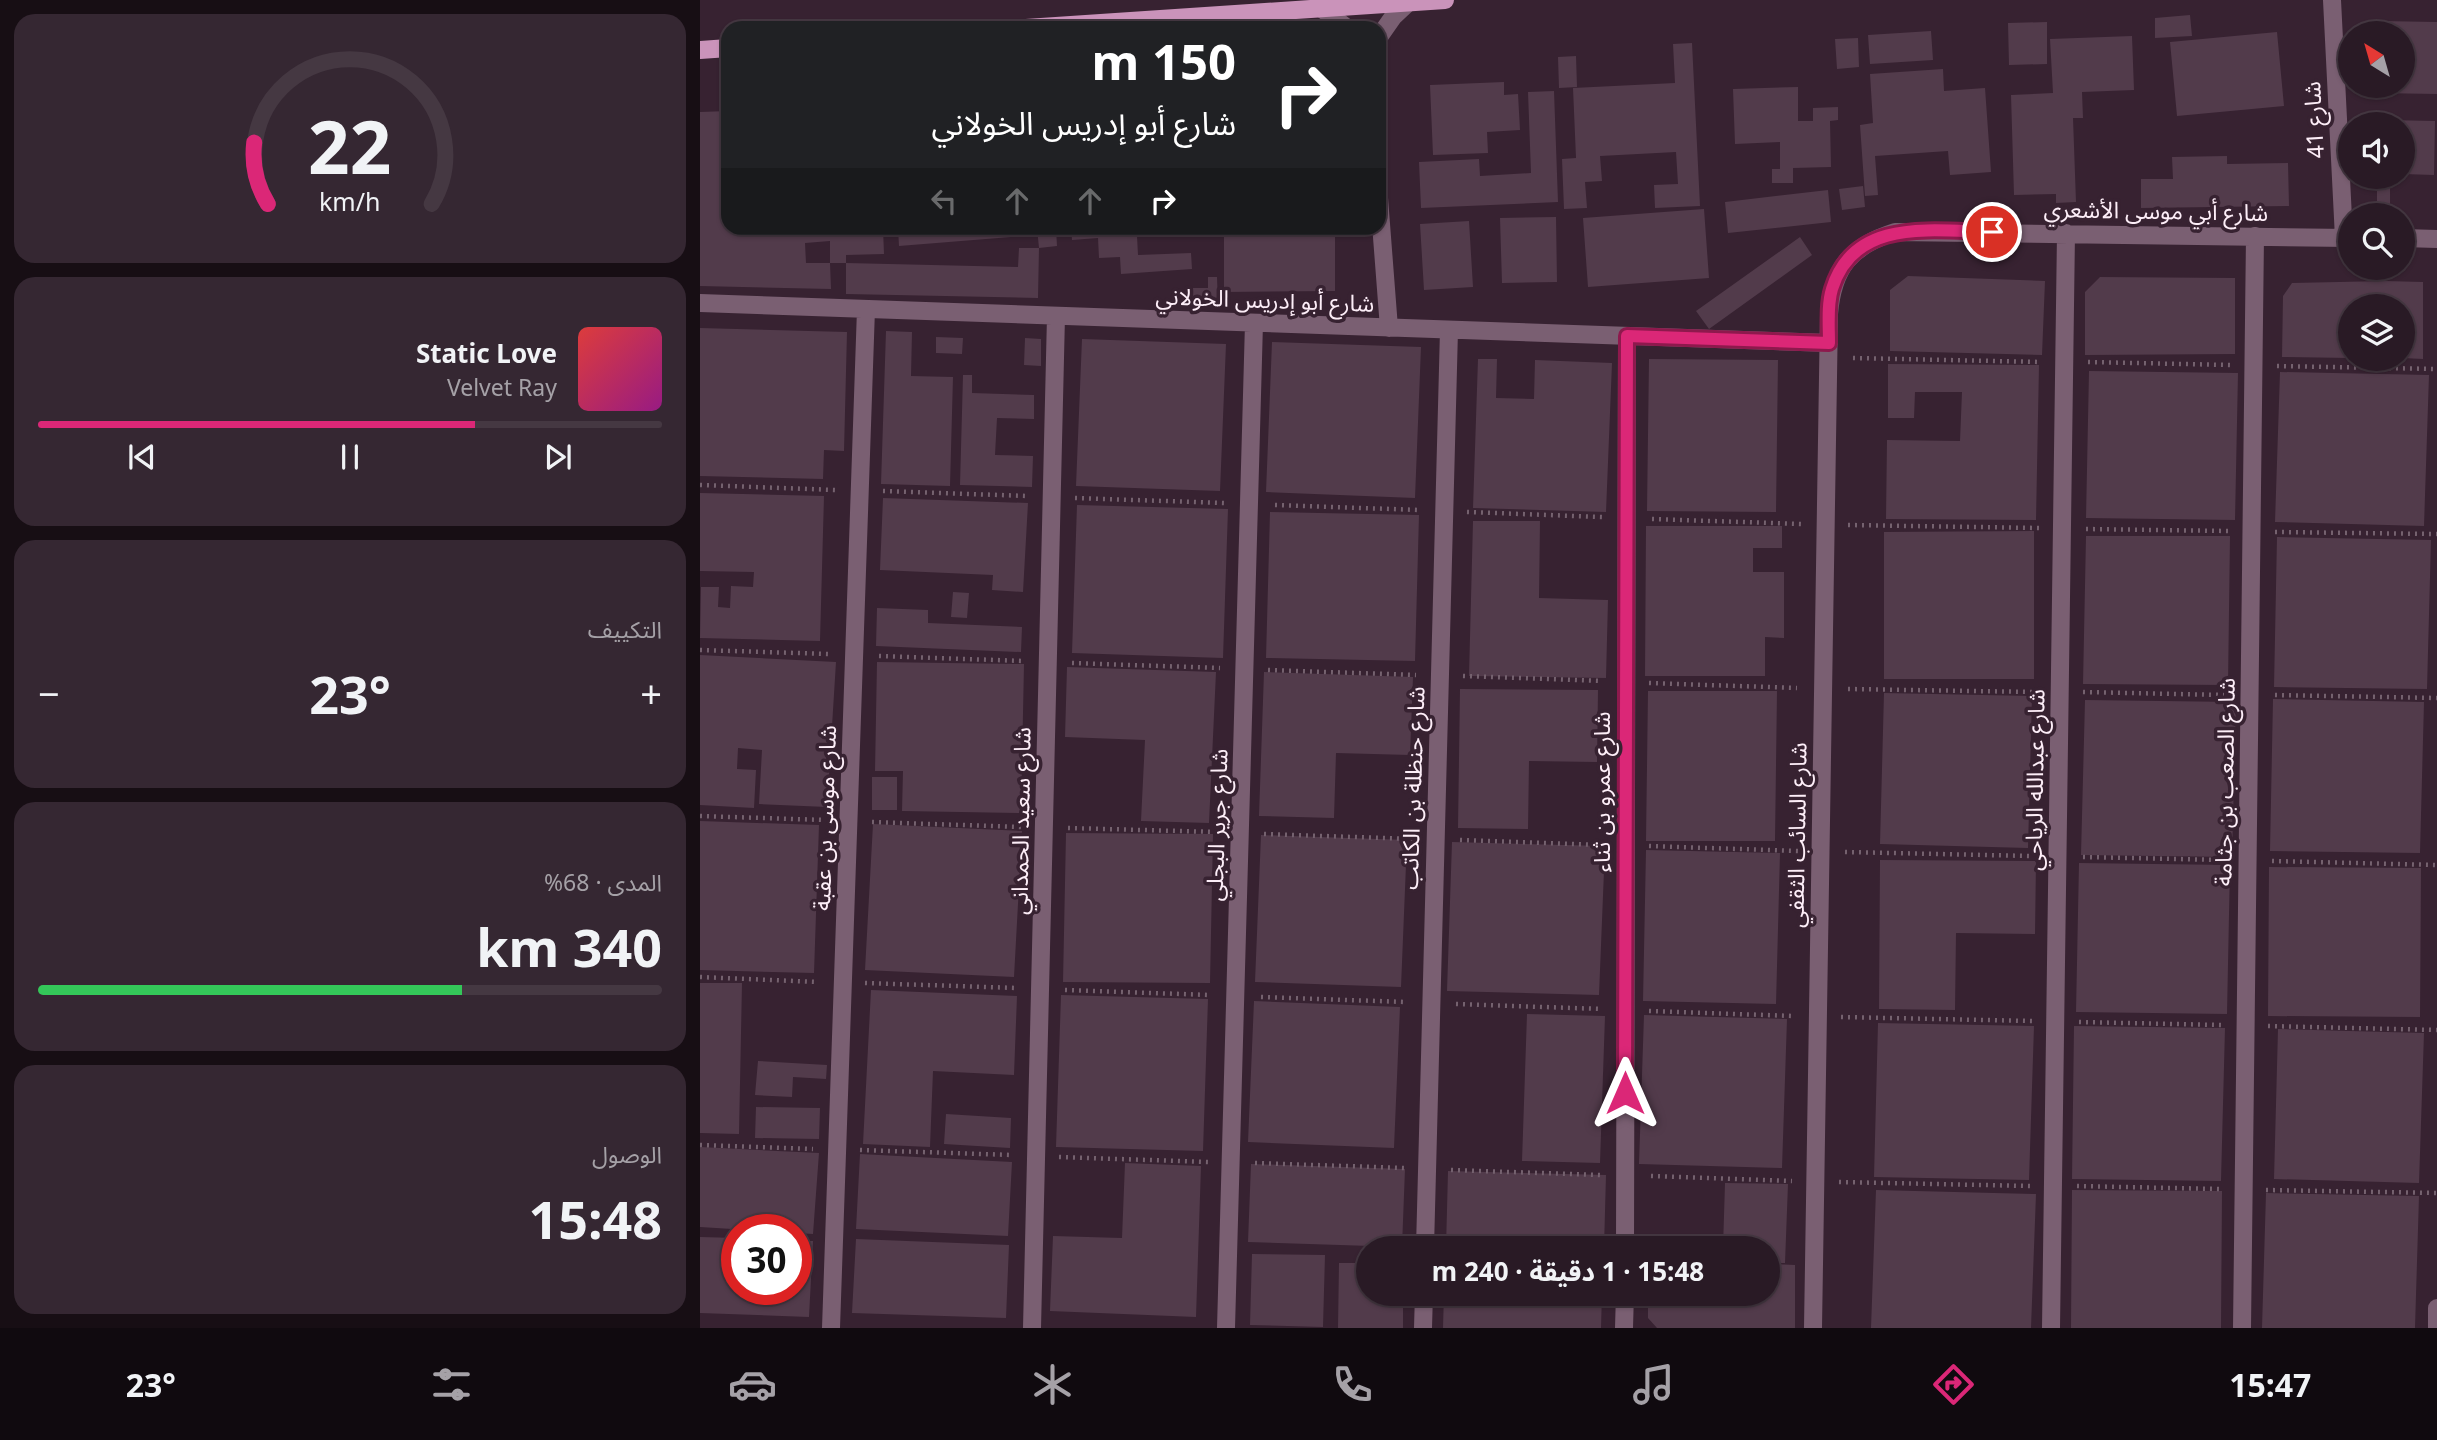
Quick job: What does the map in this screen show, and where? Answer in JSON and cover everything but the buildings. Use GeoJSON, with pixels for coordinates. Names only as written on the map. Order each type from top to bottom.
{"type":"FeatureCollection","features":[{"type":"Feature","properties":{"kind":"main road"},"geometry":{"type":"LineString","coordinates":[[1129,21],[1445,0]]}},
{"type":"Feature","properties":{"kind":"main road"},"geometry":{"type":"LineString","coordinates":[[700,50],[721,48]]}},
{"type":"Feature","properties":{"kind":"street","name":"شارع 41"},"geometry":{"type":"LineString","coordinates":[[2332,0],[2345,203]]}},
{"type":"Feature","properties":{"kind":"street"},"geometry":{"type":"LineString","coordinates":[[1386,27],[1409,2]]}},
{"type":"Feature","properties":{"kind":"street"},"geometry":{"type":"LineString","coordinates":[[1321,8],[1338,21]]}},
{"type":"Feature","properties":{"kind":"street","name":"شارع أبي موسى الأشعري"},"geometry":{"type":"LineString","coordinates":[[1828,351],[1831,291],[1839,270],[1854,252],[1873,239],[1895,232],[2338,238]]}},
{"type":"Feature","properties":{"kind":"street","name":"شارع عبدالله الرياحي"},"geometry":{"type":"LineString","coordinates":[[2051,1328],[2066,233]]}},
{"type":"Feature","properties":{"kind":"street"},"geometry":{"type":"LineString","coordinates":[[1382,235],[1389,328]]}},
{"type":"Feature","properties":{"kind":"street","name":"شارع الصعب بن جثامة"},"geometry":{"type":"LineString","coordinates":[[2242,1328],[2255,236]]}},
{"type":"Feature","properties":{"kind":"street"},"geometry":{"type":"LineString","coordinates":[[2415,238],[2437,239]]}},
{"type":"Feature","properties":{"kind":"street","name":"شارع أبو إدريس الخولاني"},"geometry":{"type":"LineString","coordinates":[[700,303],[1627,336],[1828,351]]}},
{"type":"Feature","properties":{"kind":"street","name":"شارع موسى بن عقبة"},"geometry":{"type":"LineString","coordinates":[[831,1328],[866,309]]}},
{"type":"Feature","properties":{"kind":"street","name":"شارع سعيد الحمداني"},"geometry":{"type":"LineString","coordinates":[[1032,1328],[1056,316]]}},
{"type":"Feature","properties":{"kind":"street","name":"شارع جرير البجلي"},"geometry":{"type":"LineString","coordinates":[[1226,1328],[1254,323]]}},
{"type":"Feature","properties":{"kind":"street","name":"شارع حنظلة بن الكاتب"},"geometry":{"type":"LineString","coordinates":[[1425,1236],[1449,330]]}},
{"type":"Feature","properties":{"kind":"street","name":"شارع عمرو بن ثناء"},"geometry":{"type":"LineString","coordinates":[[1625,1236],[1627,336]]}},
{"type":"Feature","properties":{"kind":"street","name":"شارع السائب الثقفي"},"geometry":{"type":"LineString","coordinates":[[1813,1328],[1828,351]]}},
{"type":"Feature","properties":{"kind":"street"},"geometry":{"type":"LineString","coordinates":[[1423,1328],[1424,1306]]}},
{"type":"Feature","properties":{"kind":"street"},"geometry":{"type":"LineString","coordinates":[[1624,1328],[1625,1306]]}},
{"type":"Feature","properties":{"kind":"street"},"geometry":{"type":"LineString","coordinates":[[2437,1308],[2437,1328]]}},
{"type":"Feature","properties":{"kind":"path"},"geometry":{"type":"LineString","coordinates":[[1828,351],[2064,362],[2437,369]]}},
{"type":"Feature","properties":{"kind":"path"},"geometry":{"type":"LineString","coordinates":[[700,485],[1826,524],[2437,534]]}},
{"type":"Feature","properties":{"kind":"path"},"geometry":{"type":"LineString","coordinates":[[700,650],[1823,689],[2437,698]]}},
{"type":"Feature","properties":{"kind":"path"},"geometry":{"type":"LineString","coordinates":[[700,816],[1820,852],[2437,865]]}},
{"type":"Feature","properties":{"kind":"path"},"geometry":{"type":"LineString","coordinates":[[700,977],[1818,1016],[2437,1030]]}},
{"type":"Feature","properties":{"kind":"path"},"geometry":{"type":"LineString","coordinates":[[700,1145],[1815,1182],[2437,1193]]}},
{"type":"Feature","properties":{"kind":"route"},"geometry":{"type":"LineString","coordinates":[[1625,1093],[1627,336],[1829,343],[1831,291],[1839,270],[1854,252],[1873,239],[1895,232],[1992,232]]}}]}
